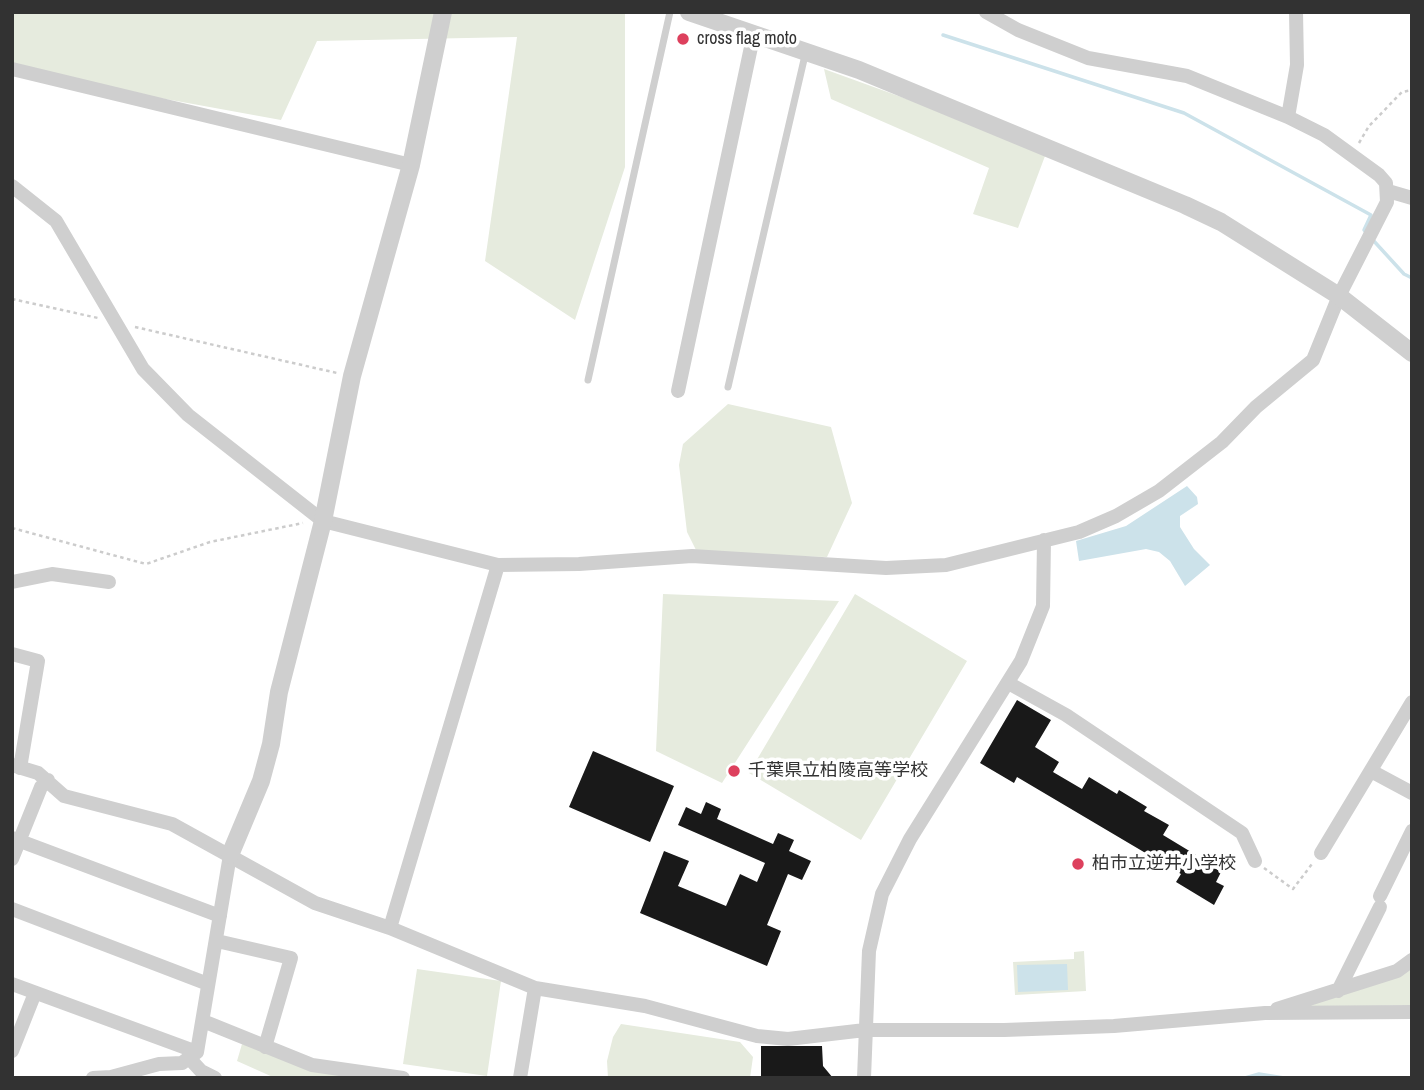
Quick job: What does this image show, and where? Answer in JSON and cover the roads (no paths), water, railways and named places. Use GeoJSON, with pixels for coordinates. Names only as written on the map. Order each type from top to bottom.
{"type":"FeatureCollection","features":[{"type":"Feature","properties":{"kind":"street"},"geometry":{"type":"LineString","coordinates":[[215,1078],[201,1071],[194,1056],[204,1021],[230,855],[261,781],[271,744],[279,692],[323,521],[352,376],[411,165],[443,12]]}},
{"type":"Feature","properties":{"kind":"street"},"geometry":{"type":"LineString","coordinates":[[12,186],[56,221],[143,369],[188,415],[323,521],[498,565],[579,564],[692,556],[910,567],[946,565],[1079,532],[1116,516],[1159,491],[1222,442],[1256,407],[1313,360],[1339,296],[1387,202],[1388,191],[1379,174],[1352,153],[1288,117],[1187,76],[1088,58],[1018,30],[986,12]]}},
{"type":"Feature","properties":{"kind":"street"},"geometry":{"type":"LineString","coordinates":[[1288,117],[1297,65],[1296,12]]}},
{"type":"Feature","properties":{"kind":"street"},"geometry":{"type":"LineString","coordinates":[[701,14],[806,50],[1185,205],[1220,222],[1339,296],[1412,353]]}},
{"type":"Feature","properties":{"kind":"street"},"geometry":{"type":"LineString","coordinates":[[678,391],[754,33]]}},
{"type":"Feature","properties":{"kind":"street"},"geometry":{"type":"LineString","coordinates":[[12,69],[411,165]]}},
{"type":"Feature","properties":{"kind":"street"},"geometry":{"type":"LineString","coordinates":[[1388,191],[1412,198]]}},
{"type":"Feature","properties":{"kind":"street"},"geometry":{"type":"LineString","coordinates":[[864,1078],[869,951],[882,894],[909,839],[1010,684],[1043,606],[1045,540]]}},
{"type":"Feature","properties":{"kind":"street"},"geometry":{"type":"LineString","coordinates":[[390,928],[498,565]]}},
{"type":"Feature","properties":{"kind":"street"},"geometry":{"type":"LineString","coordinates":[[12,582],[52,574],[109,582]]}},
{"type":"Feature","properties":{"kind":"street"},"geometry":{"type":"LineString","coordinates":[[12,654],[38,661],[16,766],[38,773],[64,796],[172,824],[315,903],[390,928],[535,988],[645,1006],[757,1036],[788,1039],[865,1030],[1114,1026],[1265,1013],[1412,1012]]}},
{"type":"Feature","properties":{"kind":"street"},"geometry":{"type":"LineString","coordinates":[[1010,684],[1066,715],[1242,833],[1255,861]]}},
{"type":"Feature","properties":{"kind":"street"},"geometry":{"type":"LineString","coordinates":[[1321,853],[1412,702]]}},
{"type":"Feature","properties":{"kind":"street"},"geometry":{"type":"LineString","coordinates":[[1371,771],[1412,793]]}},
{"type":"Feature","properties":{"kind":"street"},"geometry":{"type":"LineString","coordinates":[[12,859],[16,839],[41,787],[48,780]]}},
{"type":"Feature","properties":{"kind":"street"},"geometry":{"type":"LineString","coordinates":[[1338,991],[1412,831]]}},
{"type":"Feature","properties":{"kind":"street"},"geometry":{"type":"LineString","coordinates":[[16,839],[220,916]]}},
{"type":"Feature","properties":{"kind":"street"},"geometry":{"type":"LineString","coordinates":[[12,909],[208,984]]}},
{"type":"Feature","properties":{"kind":"street"},"geometry":{"type":"LineString","coordinates":[[217,941],[291,958],[265,1047]]}},
{"type":"Feature","properties":{"kind":"street"},"geometry":{"type":"LineString","coordinates":[[1265,1013],[1396,971],[1412,960]]}},
{"type":"Feature","properties":{"kind":"street"},"geometry":{"type":"LineString","coordinates":[[12,984],[194,1056]]}},
{"type":"Feature","properties":{"kind":"street"},"geometry":{"type":"LineString","coordinates":[[520,1078],[535,988]]}},
{"type":"Feature","properties":{"kind":"street"},"geometry":{"type":"LineString","coordinates":[[12,1051],[35,993]]}},
{"type":"Feature","properties":{"kind":"street"},"geometry":{"type":"LineString","coordinates":[[204,1021],[312,1065],[403,1078]]}},
{"type":"Feature","properties":{"kind":"street"},"geometry":{"type":"LineString","coordinates":[[93,1078],[158,1071],[194,1056]]}},
{"type":"Feature","properties":{"kind":"lane"},"geometry":{"type":"LineString","coordinates":[[588,380],[670,12]]}},
{"type":"Feature","properties":{"kind":"lane"},"geometry":{"type":"LineString","coordinates":[[728,387],[806,50]]}},
{"type":"Feature","properties":{"kind":"water"},"geometry":{"type":"Polygon","coordinates":[[[1187,486],[1197,497],[1198,504],[1180,516],[1180,527],[1194,549],[1210,565],[1185,586],[1170,561],[1159,552],[1146,549],[1079,561],[1076,541],[1126,526],[1187,486]]]}},
{"type":"Feature","properties":{"kind":"water"},"geometry":{"type":"Polygon","coordinates":[[[1067,964],[1068,990],[1018,992],[1017,965],[1067,964]]]}},
{"type":"Feature","properties":{"kind":"waterway"},"geometry":{"type":"LineString","coordinates":[[943,35],[1184,113],[1371,215],[1364,230],[1367,234]]}},
{"type":"Feature","properties":{"kind":"waterway"},"geometry":{"type":"LineString","coordinates":[[1372,239],[1404,274],[1412,278]]}},
{"type":"Feature","properties":{"kind":"waterway"},"geometry":{"type":"LineString","coordinates":[[1245,1078],[1259,1074],[1284,1078]]}},
{"type":"Feature","properties":{"kind":"place","name":"cross flag moto"},"geometry":{"type":"Point","coordinates":[683,39]}},
{"type":"Feature","properties":{"kind":"place","name":"千葉県立柏陵高等学校"},"geometry":{"type":"Point","coordinates":[734,771]}},
{"type":"Feature","properties":{"kind":"place","name":"柏市立逆井小学校"},"geometry":{"type":"Point","coordinates":[1078,864]}}]}
